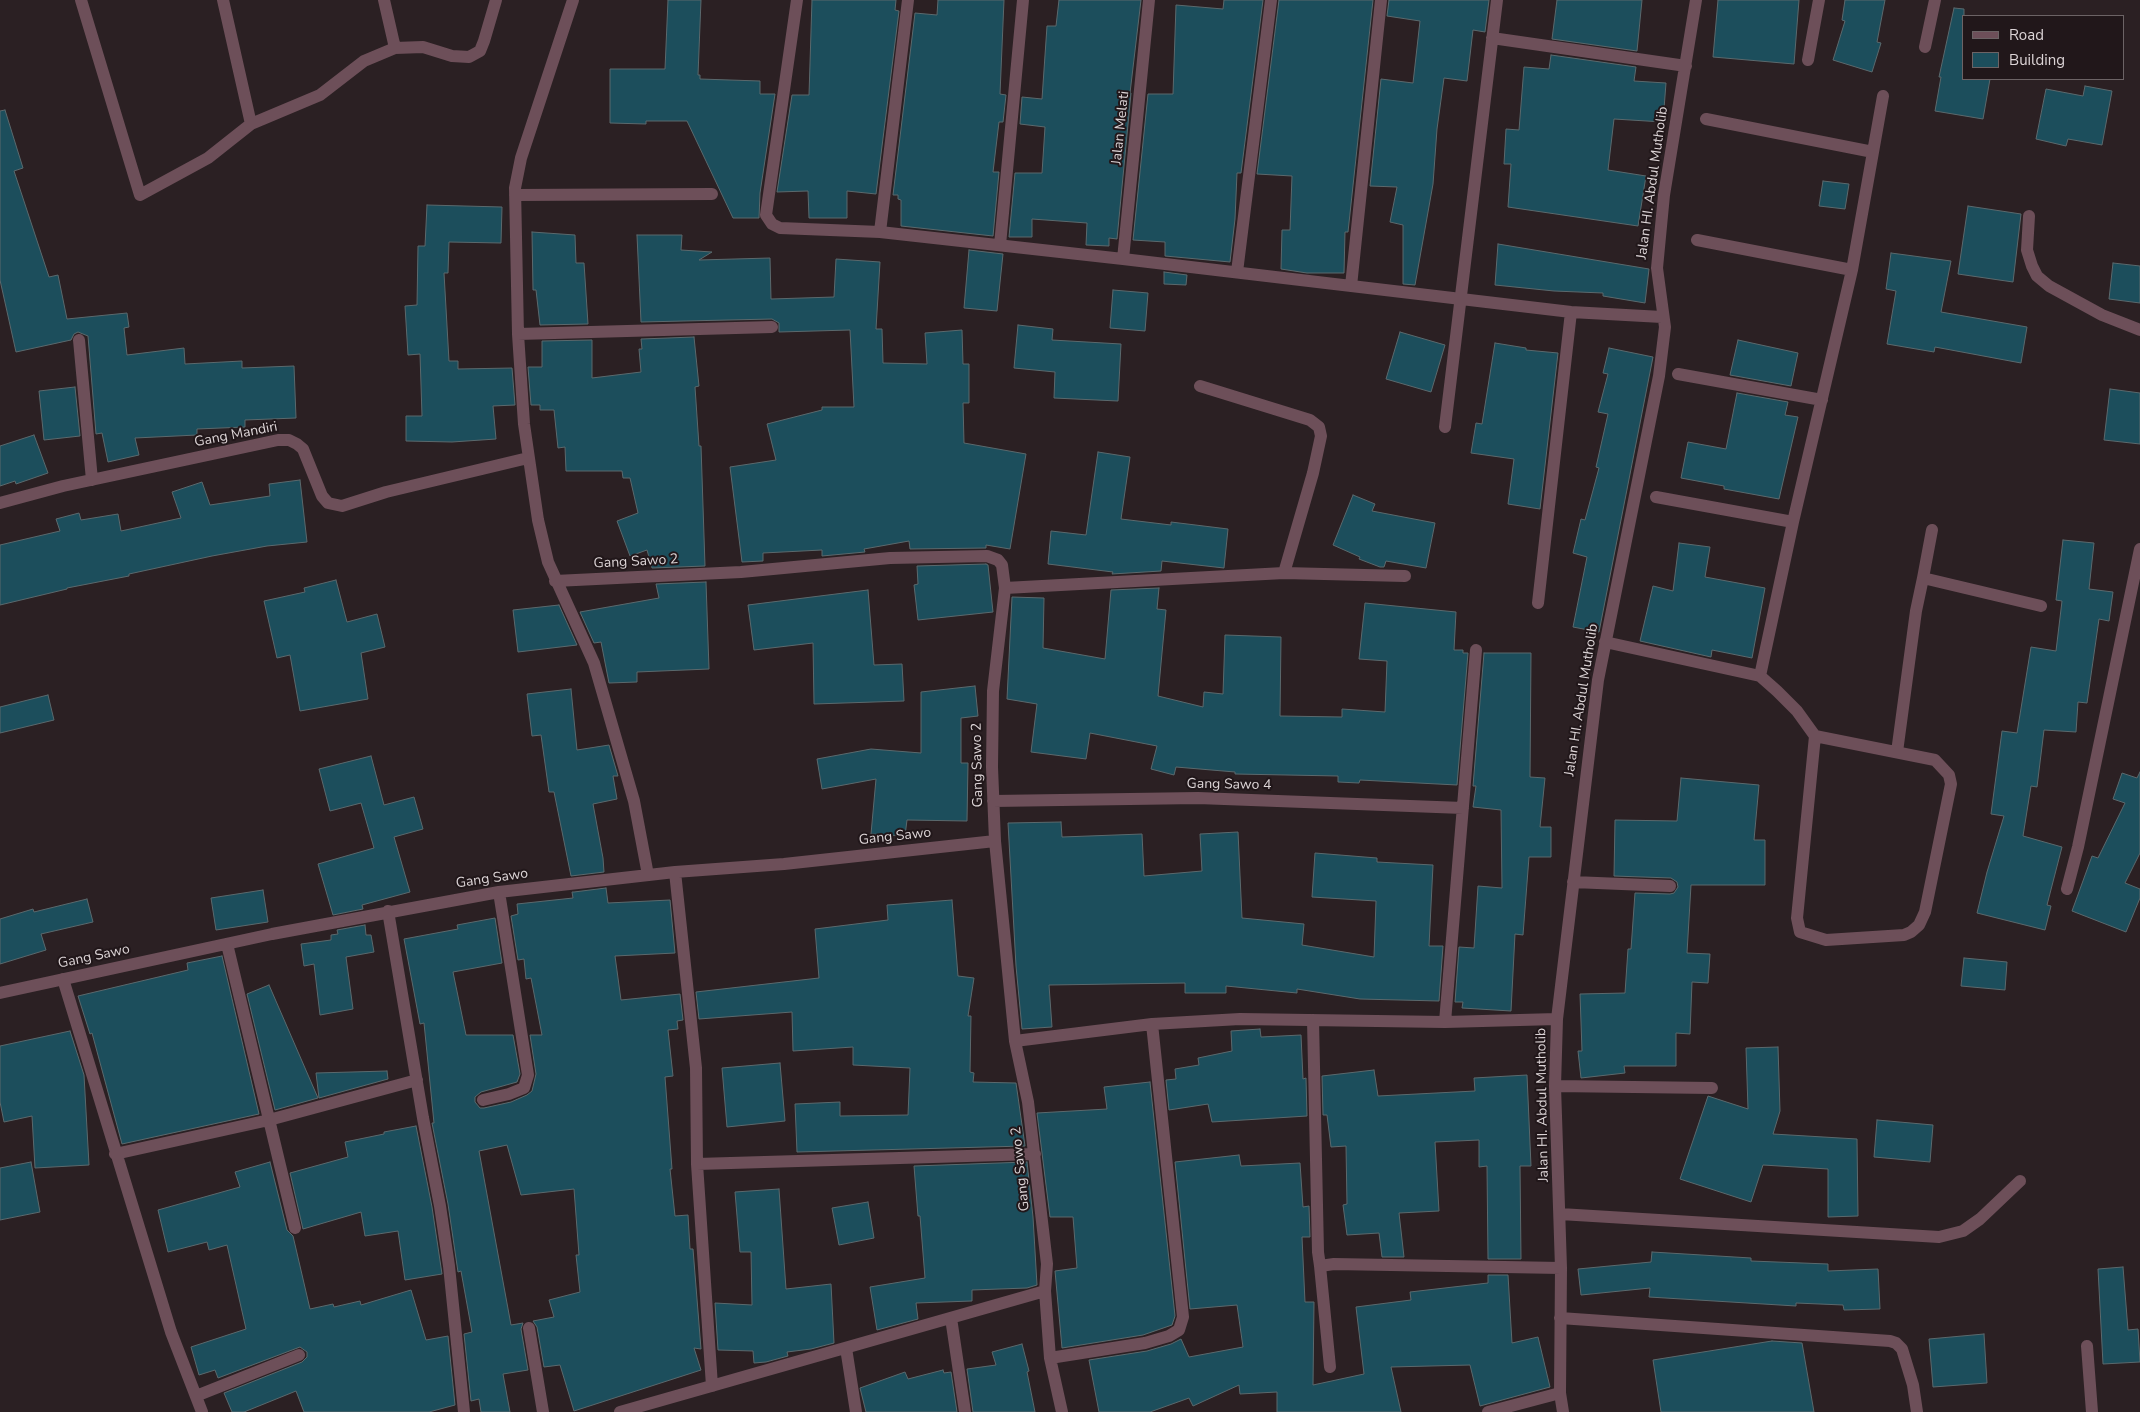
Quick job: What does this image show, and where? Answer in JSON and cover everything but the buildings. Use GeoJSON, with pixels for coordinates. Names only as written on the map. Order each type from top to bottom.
{"type":"FeatureCollection","features":[{"type":"Feature","properties":{"kind":"street"},"geometry":{"type":"LineString","coordinates":[[81,0],[140,195],[208,158],[251,124],[320,95],[364,61],[395,48],[423,47],[452,56],[469,57],[480,50],[496,0]]}},
{"type":"Feature","properties":{"kind":"street"},"geometry":{"type":"LineString","coordinates":[[223,0],[251,124]]}},
{"type":"Feature","properties":{"kind":"street"},"geometry":{"type":"LineString","coordinates":[[384,0],[395,48]]}},
{"type":"Feature","properties":{"kind":"street"},"geometry":{"type":"LineString","coordinates":[[573,0],[521,158],[515,195],[518,334],[528,458],[538,520],[548,562],[596,672],[634,801],[648,875]]}},
{"type":"Feature","properties":{"kind":"street"},"geometry":{"type":"LineString","coordinates":[[797,0],[766,215],[772,224],[780,228],[880,232],[1237,272],[1460,300],[1571,312],[1662,317]]}},
{"type":"Feature","properties":{"kind":"street"},"geometry":{"type":"LineString","coordinates":[[880,232],[908,0]]}},
{"type":"Feature","properties":{"kind":"street"},"geometry":{"type":"LineString","coordinates":[[1000,246],[1023,0]]}},
{"type":"Feature","properties":{"kind":"street","name":"Jalan Melati"},"geometry":{"type":"LineString","coordinates":[[1123,259],[1149,0]]}},
{"type":"Feature","properties":{"kind":"street"},"geometry":{"type":"LineString","coordinates":[[1237,272],[1271,0]]}},
{"type":"Feature","properties":{"kind":"street"},"geometry":{"type":"LineString","coordinates":[[1351,286],[1381,0]]}},
{"type":"Feature","properties":{"kind":"street"},"geometry":{"type":"LineString","coordinates":[[1445,427],[1496,0]]}},
{"type":"Feature","properties":{"kind":"street","name":"Jalan HI. Abdul Mutholib"},"geometry":{"type":"LineString","coordinates":[[1562,1412],[1560,1393],[1560,1214],[1555,1086],[1557,1019],[1598,680],[1658,376],[1664,327],[1657,268],[1664,195],[1696,0]]}},
{"type":"Feature","properties":{"kind":"street"},"geometry":{"type":"LineString","coordinates":[[1808,60],[1819,0]]}},
{"type":"Feature","properties":{"kind":"street"},"geometry":{"type":"LineString","coordinates":[[1925,47],[1935,0]]}},
{"type":"Feature","properties":{"kind":"street"},"geometry":{"type":"LineString","coordinates":[[1492,38],[1686,66]]}},
{"type":"Feature","properties":{"kind":"street"},"geometry":{"type":"LineString","coordinates":[[1760,676],[1793,522],[1852,270],[1883,96]]}},
{"type":"Feature","properties":{"kind":"street"},"geometry":{"type":"LineString","coordinates":[[1706,119],[1873,152]]}},
{"type":"Feature","properties":{"kind":"street"},"geometry":{"type":"LineString","coordinates":[[515,195],[712,194]]}},
{"type":"Feature","properties":{"kind":"street"},"geometry":{"type":"LineString","coordinates":[[2029,216],[2027,250],[2037,276],[2049,286],[2102,315],[2140,330]]}},
{"type":"Feature","properties":{"kind":"street"},"geometry":{"type":"LineString","coordinates":[[1697,240],[1852,270]]}},
{"type":"Feature","properties":{"kind":"street"},"geometry":{"type":"LineString","coordinates":[[1538,603],[1571,312]]}},
{"type":"Feature","properties":{"kind":"street"},"geometry":{"type":"LineString","coordinates":[[518,334],[772,327]]}},
{"type":"Feature","properties":{"kind":"street"},"geometry":{"type":"LineString","coordinates":[[79,340],[92,480]]}},
{"type":"Feature","properties":{"kind":"street"},"geometry":{"type":"LineString","coordinates":[[1678,374],[1822,400]]}},
{"type":"Feature","properties":{"kind":"street"},"geometry":{"type":"LineString","coordinates":[[1200,386],[1310,420],[1319,427],[1321,436],[1313,473],[1284,573]]}},
{"type":"Feature","properties":{"kind":"street","name":"Gang Mandiri"},"geometry":{"type":"LineString","coordinates":[[0,503],[92,480],[269,442],[289,440],[302,449],[322,496],[328,503],[342,506],[386,492],[528,458]]}},
{"type":"Feature","properties":{"kind":"street"},"geometry":{"type":"LineString","coordinates":[[1656,497],[1793,522]]}},
{"type":"Feature","properties":{"kind":"street"},"geometry":{"type":"LineString","coordinates":[[1897,752],[1916,611],[1932,530]]}},
{"type":"Feature","properties":{"kind":"street"},"geometry":{"type":"LineString","coordinates":[[2067,889],[2078,847],[2140,549]]}},
{"type":"Feature","properties":{"kind":"street","name":"Gang Sawo 2"},"geometry":{"type":"LineString","coordinates":[[555,581],[741,572],[890,558],[987,556],[998,560],[1002,565],[1005,588],[993,690],[992,767],[995,841],[1015,1041],[1028,1102],[1048,1264],[1045,1291],[1050,1358],[1062,1412]]}},
{"type":"Feature","properties":{"kind":"street"},"geometry":{"type":"LineString","coordinates":[[1005,588],[1284,573],[1405,576]]}},
{"type":"Feature","properties":{"kind":"street"},"geometry":{"type":"LineString","coordinates":[[1923,578],[2041,606]]}},
{"type":"Feature","properties":{"kind":"street"},"geometry":{"type":"LineString","coordinates":[[1605,642],[1760,676],[1797,711],[1815,736],[1797,918],[1800,932],[1826,940],[1904,935],[1911,932],[1918,925],[1925,912],[1951,784],[1948,775],[1935,760],[1815,736]]}},
{"type":"Feature","properties":{"kind":"street"},"geometry":{"type":"LineString","coordinates":[[1445,1022],[1476,650]]}},
{"type":"Feature","properties":{"kind":"street","name":"Gang Sawo 4"},"geometry":{"type":"LineString","coordinates":[[994,801],[1198,798],[1463,808]]}},
{"type":"Feature","properties":{"kind":"street","name":"Gang Sawo"},"geometry":{"type":"LineString","coordinates":[[0,993],[388,911],[499,892],[675,872],[784,864],[995,841]]}},
{"type":"Feature","properties":{"kind":"street"},"geometry":{"type":"LineString","coordinates":[[675,872],[696,1068],[698,1164],[712,1386]]}},
{"type":"Feature","properties":{"kind":"street"},"geometry":{"type":"LineString","coordinates":[[1573,882],[1670,886]]}},
{"type":"Feature","properties":{"kind":"street"},"geometry":{"type":"LineString","coordinates":[[483,1100],[509,1094],[524,1088],[528,1075],[499,892]]}},
{"type":"Feature","properties":{"kind":"street"},"geometry":{"type":"LineString","coordinates":[[388,911],[450,1266],[464,1412]]}},
{"type":"Feature","properties":{"kind":"street"},"geometry":{"type":"LineString","coordinates":[[227,944],[295,1228]]}},
{"type":"Feature","properties":{"kind":"street"},"geometry":{"type":"LineString","coordinates":[[63,979],[171,1332],[202,1412]]}},
{"type":"Feature","properties":{"kind":"street"},"geometry":{"type":"LineString","coordinates":[[1015,1041],[1152,1024],[1240,1018],[1445,1022],[1557,1019]]}},
{"type":"Feature","properties":{"kind":"street"},"geometry":{"type":"LineString","coordinates":[[1313,1020],[1318,1252],[1330,1367]]}},
{"type":"Feature","properties":{"kind":"street"},"geometry":{"type":"LineString","coordinates":[[1050,1358],[1145,1343],[1169,1336],[1179,1330],[1183,1317],[1152,1024]]}},
{"type":"Feature","properties":{"kind":"street"},"geometry":{"type":"LineString","coordinates":[[116,1154],[269,1120],[417,1080]]}},
{"type":"Feature","properties":{"kind":"street"},"geometry":{"type":"LineString","coordinates":[[1555,1086],[1712,1088]]}},
{"type":"Feature","properties":{"kind":"street"},"geometry":{"type":"LineString","coordinates":[[698,1164],[1034,1154]]}},
{"type":"Feature","properties":{"kind":"street"},"geometry":{"type":"LineString","coordinates":[[1560,1214],[1939,1237],[1962,1231],[1980,1219],[2020,1181]]}},
{"type":"Feature","properties":{"kind":"street"},"geometry":{"type":"LineString","coordinates":[[1320,1266],[1334,1264],[1561,1268]]}},
{"type":"Feature","properties":{"kind":"street"},"geometry":{"type":"LineString","coordinates":[[620,1412],[637,1410],[712,1386],[1045,1291]]}},
{"type":"Feature","properties":{"kind":"street"},"geometry":{"type":"LineString","coordinates":[[951,1318],[966,1412]]}},
{"type":"Feature","properties":{"kind":"street"},"geometry":{"type":"LineString","coordinates":[[1560,1318],[1890,1341],[1902,1348],[1913,1385],[1917,1412]]}},
{"type":"Feature","properties":{"kind":"street"},"geometry":{"type":"LineString","coordinates":[[529,1328],[544,1412]]}},
{"type":"Feature","properties":{"kind":"street"},"geometry":{"type":"LineString","coordinates":[[2087,1346],[2092,1412]]}},
{"type":"Feature","properties":{"kind":"street"},"geometry":{"type":"LineString","coordinates":[[846,1348],[856,1412]]}},
{"type":"Feature","properties":{"kind":"street"},"geometry":{"type":"LineString","coordinates":[[196,1396],[299,1355]]}},
{"type":"Feature","properties":{"kind":"street"},"geometry":{"type":"LineString","coordinates":[[1488,1412],[1560,1393]]}}]}
